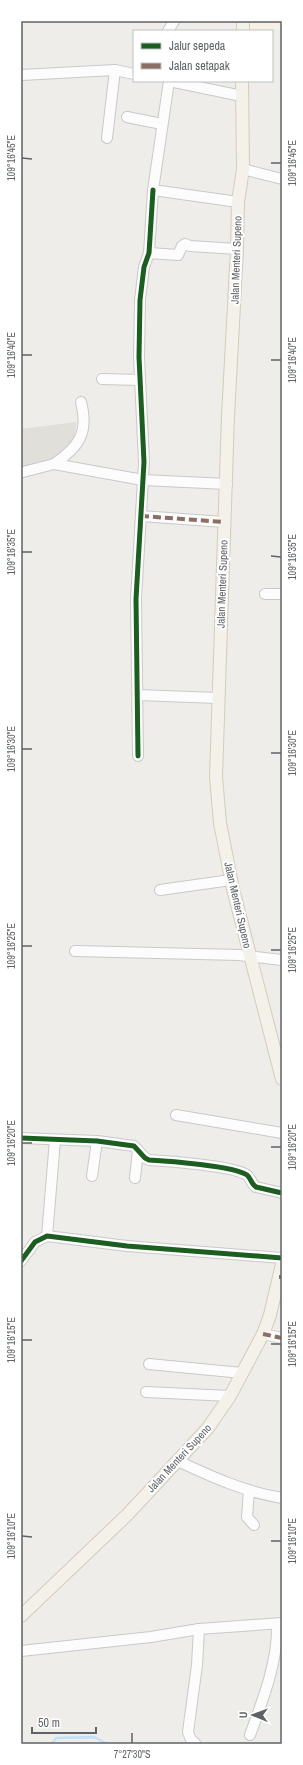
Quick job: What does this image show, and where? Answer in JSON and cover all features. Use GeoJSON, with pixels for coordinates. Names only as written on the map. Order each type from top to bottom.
{"type":"FeatureCollection","features":[{"type":"Feature","properties":{"kind":"main road","name":"Jalan Menteri Supeno"},"geometry":{"type":"LineString","coordinates":[[242,82],[243,169],[238,202],[228,416],[227,484],[224,522],[216,777],[220,823],[231,880],[282,1080]]}},
{"type":"Feature","properties":{"kind":"main road","name":"Jalan Menteri Supeno"},"geometry":{"type":"LineString","coordinates":[[21,1616],[127,1515],[178,1462],[208,1428],[230,1396],[263,1334],[270,1315],[282,1264]]}},
{"type":"Feature","properties":{"kind":"street"},"geometry":{"type":"LineString","coordinates":[[169,30],[174,21]]}},
{"type":"Feature","properties":{"kind":"street"},"geometry":{"type":"LineString","coordinates":[[107,138],[115,70]]}},
{"type":"Feature","properties":{"kind":"street"},"geometry":{"type":"LineString","coordinates":[[21,75],[115,70],[133,74]]}},
{"type":"Feature","properties":{"kind":"street"},"geometry":{"type":"LineString","coordinates":[[138,756],[136,599],[144,462],[140,380],[140,300],[144,267],[148,253],[153,190],[169,82]]}},
{"type":"Feature","properties":{"kind":"street"},"geometry":{"type":"LineString","coordinates":[[174,82],[242,96]]}},
{"type":"Feature","properties":{"kind":"street"},"geometry":{"type":"LineString","coordinates":[[127,117],[162,124]]}},
{"type":"Feature","properties":{"kind":"street"},"geometry":{"type":"LineString","coordinates":[[243,169],[282,179]]}},
{"type":"Feature","properties":{"kind":"street"},"geometry":{"type":"LineString","coordinates":[[153,190],[238,202]]}},
{"type":"Feature","properties":{"kind":"street"},"geometry":{"type":"LineString","coordinates":[[148,253],[178,255],[182,246],[185,244],[190,246],[237,249]]}},
{"type":"Feature","properties":{"kind":"street"},"geometry":{"type":"LineString","coordinates":[[102,379],[140,380]]}},
{"type":"Feature","properties":{"kind":"street"},"geometry":{"type":"LineString","coordinates":[[23,472],[54,464],[65,457],[77,444],[82,436],[85,417],[81,402]]}},
{"type":"Feature","properties":{"kind":"street"},"geometry":{"type":"LineString","coordinates":[[54,464],[143,480],[227,484]]}},
{"type":"Feature","properties":{"kind":"street"},"geometry":{"type":"LineString","coordinates":[[141,516],[224,522]]}},
{"type":"Feature","properties":{"kind":"street"},"geometry":{"type":"LineString","coordinates":[[265,594],[282,594]]}},
{"type":"Feature","properties":{"kind":"street"},"geometry":{"type":"LineString","coordinates":[[138,695],[218,698]]}},
{"type":"Feature","properties":{"kind":"street"},"geometry":{"type":"LineString","coordinates":[[160,890],[231,880]]}},
{"type":"Feature","properties":{"kind":"street"},"geometry":{"type":"LineString","coordinates":[[75,951],[250,956],[282,960]]}},
{"type":"Feature","properties":{"kind":"street"},"geometry":{"type":"LineString","coordinates":[[176,1115],[282,1133]]}},
{"type":"Feature","properties":{"kind":"street"},"geometry":{"type":"LineString","coordinates":[[21,1138],[96,1142],[134,1146],[145,1158],[149,1160],[240,1171],[249,1176],[253,1185],[256,1187],[282,1193]]}},
{"type":"Feature","properties":{"kind":"street"},"geometry":{"type":"LineString","coordinates":[[47,1236],[55,1140]]}},
{"type":"Feature","properties":{"kind":"street"},"geometry":{"type":"LineString","coordinates":[[92,1176],[96,1142]]}},
{"type":"Feature","properties":{"kind":"street"},"geometry":{"type":"LineString","coordinates":[[134,1178],[138,1150]]}},
{"type":"Feature","properties":{"kind":"street"},"geometry":{"type":"LineString","coordinates":[[21,1261],[35,1242],[47,1236],[126,1246],[282,1258]]}},
{"type":"Feature","properties":{"kind":"street"},"geometry":{"type":"LineString","coordinates":[[263,1334],[282,1338]]}},
{"type":"Feature","properties":{"kind":"street"},"geometry":{"type":"LineString","coordinates":[[149,1364],[242,1374]]}},
{"type":"Feature","properties":{"kind":"street"},"geometry":{"type":"LineString","coordinates":[[146,1392],[230,1396]]}},
{"type":"Feature","properties":{"kind":"street"},"geometry":{"type":"LineString","coordinates":[[178,1462],[223,1482],[260,1494],[282,1498]]}},
{"type":"Feature","properties":{"kind":"street"},"geometry":{"type":"LineString","coordinates":[[249,1490],[247,1517],[254,1525]]}},
{"type":"Feature","properties":{"kind":"street"},"geometry":{"type":"LineString","coordinates":[[21,1651],[151,1637],[199,1629],[279,1623],[272,1668],[250,1735]]}},
{"type":"Feature","properties":{"kind":"street"},"geometry":{"type":"LineString","coordinates":[[195,1743],[188,1737],[188,1732],[197,1665],[199,1629]]}},
{"type":"Feature","properties":{"kind":"shaded area"},"geometry":{"type":"Polygon","coordinates":[[[242,21],[282,21],[282,29],[243,30],[242,21]]]}},
{"type":"Feature","properties":{"kind":"shaded area"},"geometry":{"type":"Polygon","coordinates":[[[76,422],[75,440],[52,460],[21,471],[21,429],[76,422]]]}},
{"type":"Feature","properties":{"kind":"waterway"},"geometry":{"type":"LineString","coordinates":[[52,1744],[56,1738],[94,1737],[108,1744]]}},
{"type":"Feature","properties":{"kind":"marked path"},"geometry":{"type":"LineString","coordinates":[[141,516],[224,522]]}},
{"type":"Feature","properties":{"kind":"marked path"},"geometry":{"type":"LineString","coordinates":[[263,1334],[282,1338]]}},
{"type":"Feature","properties":{"kind":"cycle path"},"geometry":{"type":"LineString","coordinates":[[138,756],[136,599],[144,462],[139,357],[140,300],[144,267],[149,253],[153,190]]}},
{"type":"Feature","properties":{"kind":"cycle path"},"geometry":{"type":"LineString","coordinates":[[21,1138],[97,1141],[134,1146],[145,1158],[149,1160],[200,1164],[229,1169],[247,1175],[256,1187],[282,1193]]}},
{"type":"Feature","properties":{"kind":"cycle path"},"geometry":{"type":"LineString","coordinates":[[21,1261],[35,1242],[47,1236],[127,1246],[282,1258]]}}]}
